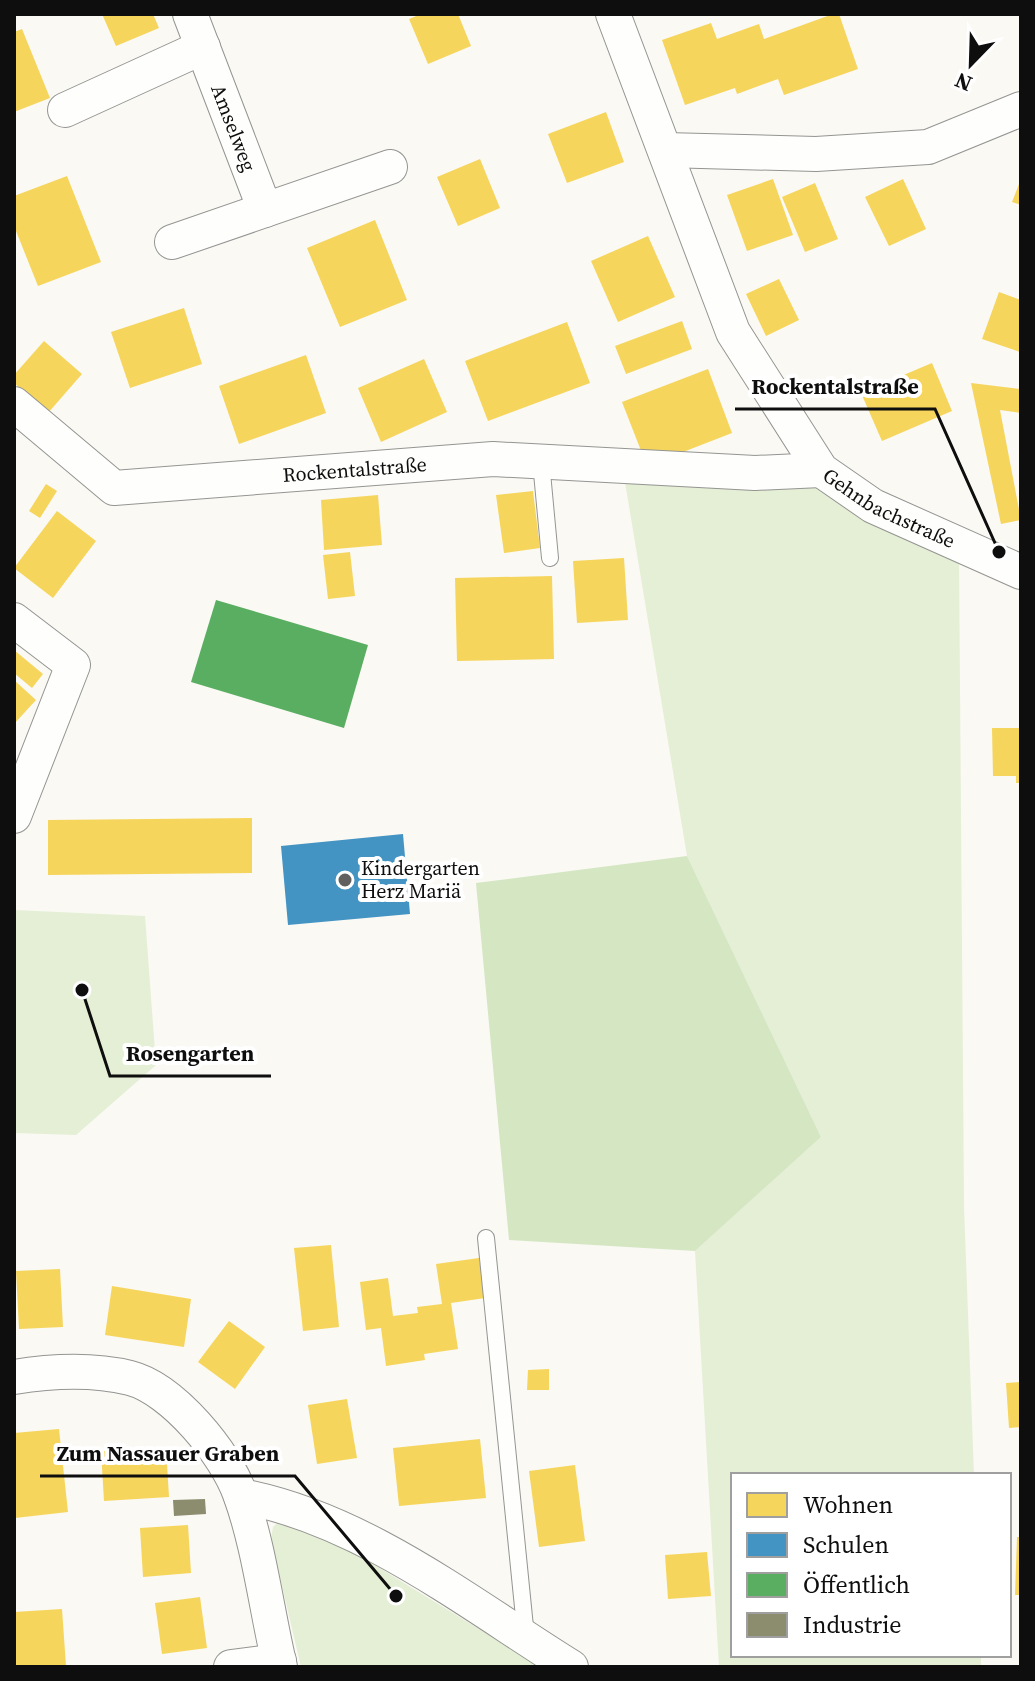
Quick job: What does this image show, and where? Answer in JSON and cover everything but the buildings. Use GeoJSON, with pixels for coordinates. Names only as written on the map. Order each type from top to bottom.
{"type":"FeatureCollection","features":[{"type":"Feature","properties":{"kind":"street","name":"Amselweg"},"geometry":{"type":"LineString","coordinates":[[190,14],[265,210]]}},
{"type":"Feature","properties":{"kind":"street","name":"Gehnbachstraße"},"geometry":{"type":"LineString","coordinates":[[613,14],[733,332],[821,470],[873,506],[1021,572]]}},
{"type":"Feature","properties":{"kind":"street"},"geometry":{"type":"LineString","coordinates":[[65,110],[203,47]]}},
{"type":"Feature","properties":{"kind":"street"},"geometry":{"type":"LineString","coordinates":[[665,150],[816,154],[928,147],[1021,109]]}},
{"type":"Feature","properties":{"kind":"street"},"geometry":{"type":"LineString","coordinates":[[172,242],[390,167]]}},
{"type":"Feature","properties":{"kind":"street","name":"Rockentalstraße"},"geometry":{"type":"LineString","coordinates":[[14,404],[114,488],[493,459],[755,473],[821,470]]}},
{"type":"Feature","properties":{"kind":"street"},"geometry":{"type":"LineString","coordinates":[[14,620],[73,665],[14,816]]}},
{"type":"Feature","properties":{"kind":"street"},"geometry":{"type":"LineString","coordinates":[[14,1377],[83,1372],[132,1378],[173,1403],[210,1440],[241,1496],[280,1664],[231,1667]]}},
{"type":"Feature","properties":{"kind":"street"},"geometry":{"type":"LineString","coordinates":[[241,1496],[283,1504],[347,1532],[393,1556],[571,1667]]}},
{"type":"Feature","properties":{"kind":"lane"},"geometry":{"type":"LineString","coordinates":[[541,462],[550,558]]}},
{"type":"Feature","properties":{"kind":"lane"},"geometry":{"type":"LineString","coordinates":[[486,1238],[526,1639]]}},
{"type":"Feature","properties":{"kind":"green space"},"geometry":{"type":"Polygon","coordinates":[[[624,476],[810,482],[959,557],[964,1207],[974,1473],[731,1473],[731,1657],[981,1657],[981,1667],[719,1667],[695,1251],[821,1137],[687,856],[624,476]]]}},
{"type":"Feature","properties":{"kind":"green space"},"geometry":{"type":"Polygon","coordinates":[[[687,856],[821,1137],[695,1251],[509,1240],[476,883],[687,856]]]}},
{"type":"Feature","properties":{"kind":"green space"},"geometry":{"type":"Polygon","coordinates":[[[14,910],[145,916],[156,1065],[76,1135],[14,1133],[14,910]]]}},
{"type":"Feature","properties":{"kind":"green space"},"geometry":{"type":"Polygon","coordinates":[[[278,1522],[324,1534],[541,1667],[301,1667],[271,1539],[273,1527],[278,1522]]]}},
{"type":"Feature","properties":{"kind":"place","name":"Rockentalstraße"},"geometry":{"type":"Point","coordinates":[999,552]}},
{"type":"Feature","properties":{"kind":"place","name":"Kindergarten Herz Mariä"},"geometry":{"type":"Point","coordinates":[345,880]}},
{"type":"Feature","properties":{"kind":"place","name":"Rosengarten"},"geometry":{"type":"Point","coordinates":[82,990]}},
{"type":"Feature","properties":{"kind":"place","name":"Zum Nassauer Graben"},"geometry":{"type":"Point","coordinates":[396,1596]}}]}
